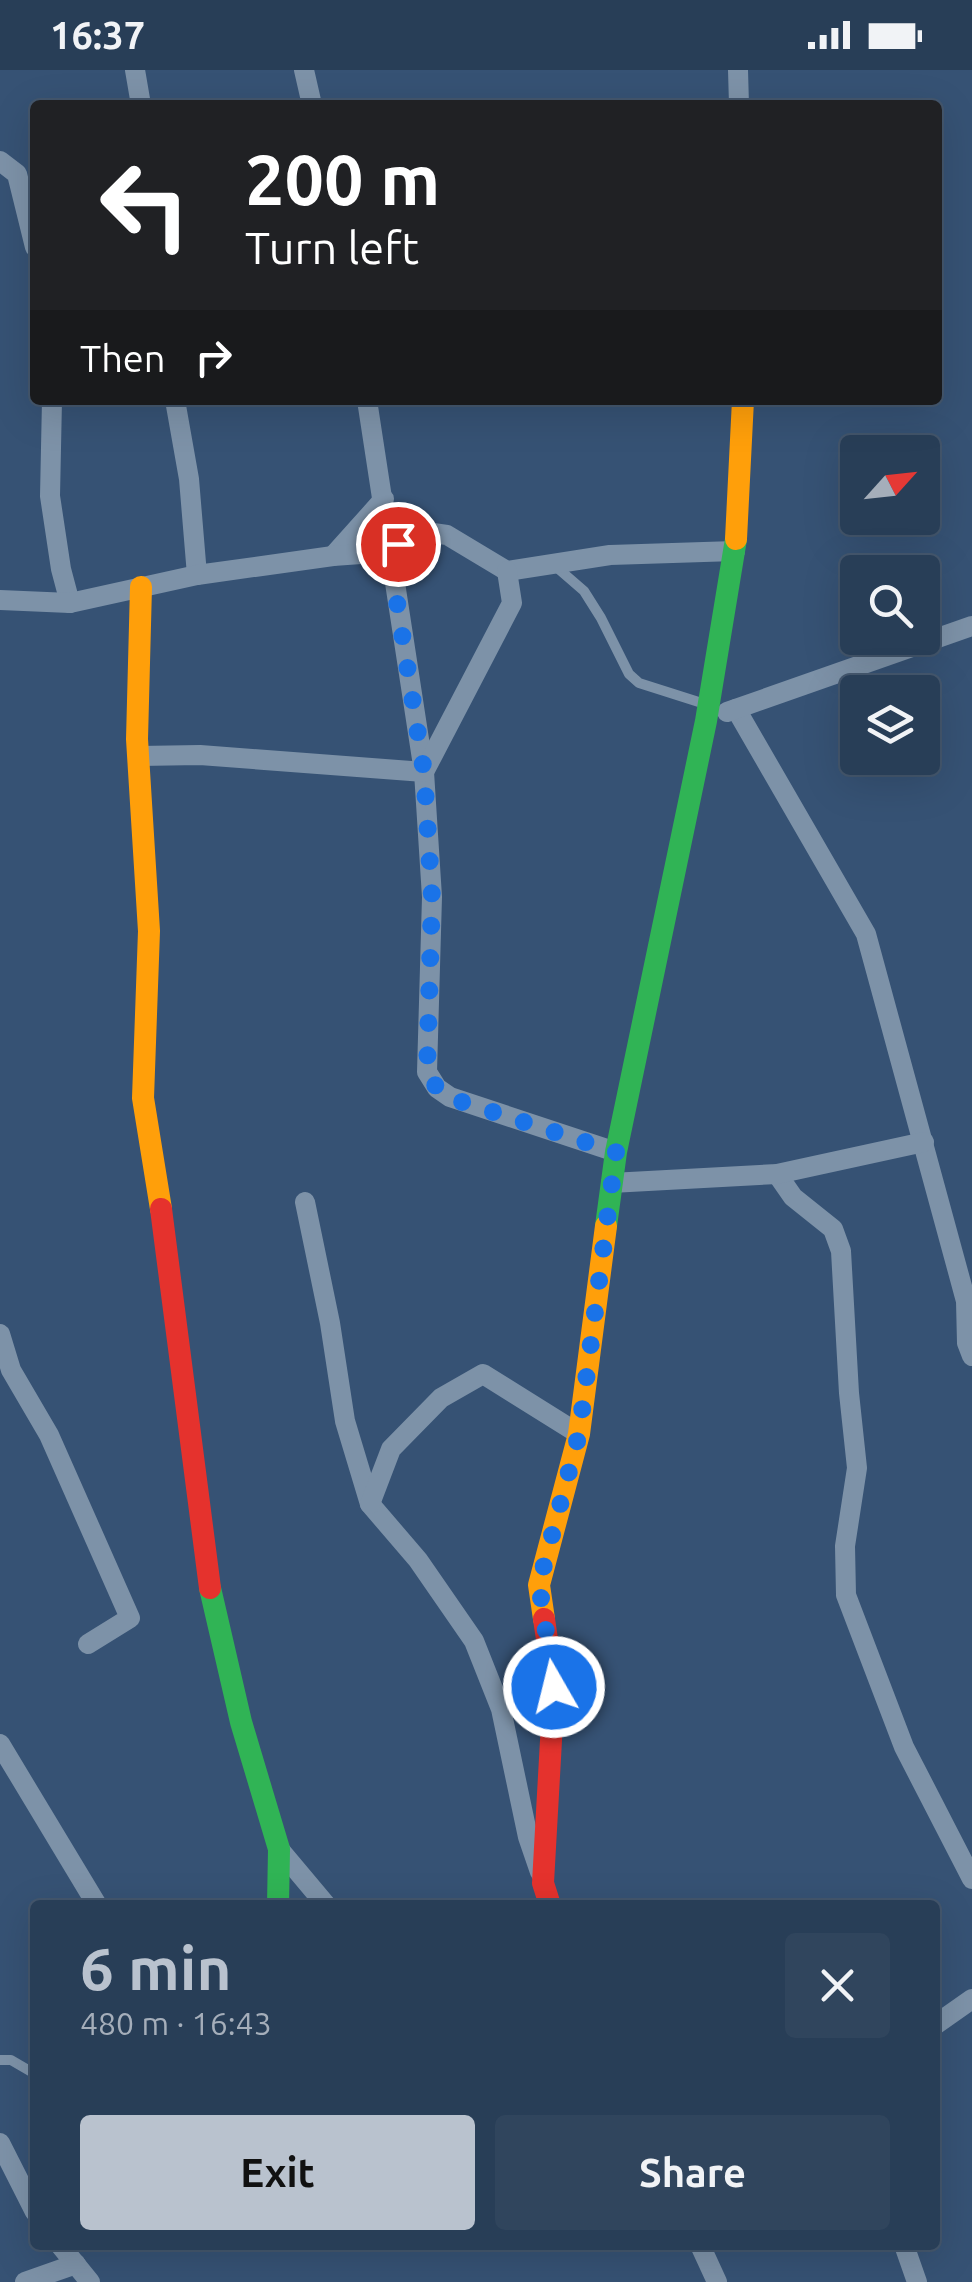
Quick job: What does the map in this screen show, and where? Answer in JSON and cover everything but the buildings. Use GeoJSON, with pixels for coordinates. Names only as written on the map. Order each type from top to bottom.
{"type":"FeatureCollection","features":[{"type":"Feature","properties":{"kind":"street"},"geometry":{"type":"LineString","coordinates":[[135,70],[141,100]]}},
{"type":"Feature","properties":{"kind":"street"},"geometry":{"type":"LineString","coordinates":[[304,70],[311,100]]}},
{"type":"Feature","properties":{"kind":"street"},"geometry":{"type":"LineString","coordinates":[[738,70],[739,100]]}},
{"type":"Feature","properties":{"kind":"street"},"geometry":{"type":"LineString","coordinates":[[0,160],[17,174],[30,227]]}},
{"type":"Feature","properties":{"kind":"street"},"geometry":{"type":"LineString","coordinates":[[52,405],[50,496],[60,569],[70,603]]}},
{"type":"Feature","properties":{"kind":"street"},"geometry":{"type":"LineString","coordinates":[[177,405],[189,479],[197,575]]}},
{"type":"Feature","properties":{"kind":"street"},"geometry":{"type":"LineString","coordinates":[[368,405],[424,772],[432,897],[427,1072],[437,1088],[450,1098],[616,1152]]}},
{"type":"Feature","properties":{"kind":"street"},"geometry":{"type":"LineString","coordinates":[[547,1894],[554,1687],[539,1584],[579,1434],[616,1152],[708,713],[735,551],[743,405]]}},
{"type":"Feature","properties":{"kind":"street"},"geometry":{"type":"LineString","coordinates":[[333,556],[384,499]]}},
{"type":"Feature","properties":{"kind":"street"},"geometry":{"type":"LineString","coordinates":[[0,600],[70,603],[197,575],[389,552],[411,537],[434,533],[447,535],[507,571],[588,556],[735,551]]}},
{"type":"Feature","properties":{"kind":"street"},"geometry":{"type":"LineString","coordinates":[[424,772],[512,602],[507,571]]}},
{"type":"Feature","properties":{"kind":"street"},"geometry":{"type":"LineString","coordinates":[[140,587],[139,756],[149,931],[142,1098],[167,1250],[208,1578],[241,1722],[279,1849],[278,1900]]}},
{"type":"Feature","properties":{"kind":"street"},"geometry":{"type":"LineString","coordinates":[[708,713],[736,709],[972,626]]}},
{"type":"Feature","properties":{"kind":"street"},"geometry":{"type":"LineString","coordinates":[[736,709],[866,934],[966,1300],[967,1343],[972,1356]]}},
{"type":"Feature","properties":{"kind":"street"},"geometry":{"type":"LineString","coordinates":[[139,756],[200,755],[424,772]]}},
{"type":"Feature","properties":{"kind":"street"},"geometry":{"type":"LineString","coordinates":[[612,1182],[777,1174],[924,1142]]}},
{"type":"Feature","properties":{"kind":"street"},"geometry":{"type":"LineString","coordinates":[[777,1174],[793,1197],[833,1229],[841,1251],[849,1393],[858,1468],[845,1546],[846,1595],[904,1747],[972,1879]]}},
{"type":"Feature","properties":{"kind":"street"},"geometry":{"type":"LineString","coordinates":[[305,1202],[345,1421],[370,1504],[418,1560],[474,1640],[501,1709],[528,1837],[547,1894]]}},
{"type":"Feature","properties":{"kind":"street"},"geometry":{"type":"LineString","coordinates":[[0,1334],[11,1370],[49,1436],[130,1618],[88,1644]]}},
{"type":"Feature","properties":{"kind":"street"},"geometry":{"type":"LineString","coordinates":[[370,1504],[391,1449],[441,1398],[483,1374],[579,1434]]}},
{"type":"Feature","properties":{"kind":"street"},"geometry":{"type":"LineString","coordinates":[[0,1744],[94,1900]]}},
{"type":"Feature","properties":{"kind":"street"},"geometry":{"type":"LineString","coordinates":[[279,1849],[322,1900]]}},
{"type":"Feature","properties":{"kind":"street"},"geometry":{"type":"LineString","coordinates":[[940,2021],[972,1999]]}},
{"type":"Feature","properties":{"kind":"street"},"geometry":{"type":"LineString","coordinates":[[0,2142],[30,2202]]}},
{"type":"Feature","properties":{"kind":"street"},"geometry":{"type":"LineString","coordinates":[[64,2250],[90,2282]]}},
{"type":"Feature","properties":{"kind":"street"},"geometry":{"type":"LineString","coordinates":[[702,2250],[717,2282]]}},
{"type":"Feature","properties":{"kind":"street"},"geometry":{"type":"LineString","coordinates":[[906,2250],[917,2282]]}},
{"type":"Feature","properties":{"kind":"street"},"geometry":{"type":"LineString","coordinates":[[25,2282],[76,2264]]}},
{"type":"Feature","properties":{"kind":"lane"},"geometry":{"type":"LineString","coordinates":[[553,564],[584,591],[629,674],[639,684],[708,713]]}},
{"type":"Feature","properties":{"kind":"lane"},"geometry":{"type":"LineString","coordinates":[[0,2060],[11,2060],[30,2071]]}},
{"type":"Feature","properties":{"kind":"traffic: fast"},"geometry":{"type":"LineString","coordinates":[[606,1226],[616,1152],[706,721],[736,539]]}},
{"type":"Feature","properties":{"kind":"traffic: fast"},"geometry":{"type":"LineString","coordinates":[[210,1588],[241,1722],[279,1849],[278,1900]]}},
{"type":"Feature","properties":{"kind":"traffic: slow"},"geometry":{"type":"LineString","coordinates":[[736,539],[743,405]]}},
{"type":"Feature","properties":{"kind":"traffic: slow"},"geometry":{"type":"LineString","coordinates":[[141,587],[137,739],[149,931],[143,1098],[161,1209]]}},
{"type":"Feature","properties":{"kind":"traffic: slow"},"geometry":{"type":"LineString","coordinates":[[544,1619],[539,1585],[579,1434],[606,1226]]}},
{"type":"Feature","properties":{"kind":"traffic: jam"},"geometry":{"type":"LineString","coordinates":[[161,1209],[210,1588]]}},
{"type":"Feature","properties":{"kind":"traffic: jam"},"geometry":{"type":"LineString","coordinates":[[544,1619],[554,1687],[543,1883],[548,1900]]}},
{"type":"Feature","properties":{"kind":"route"},"geometry":{"type":"LineString","coordinates":[[398,544],[389,552],[416,705],[432,897],[427,1072],[437,1088],[450,1098],[616,1152],[579,1434],[539,1584],[554,1687]]}}]}
